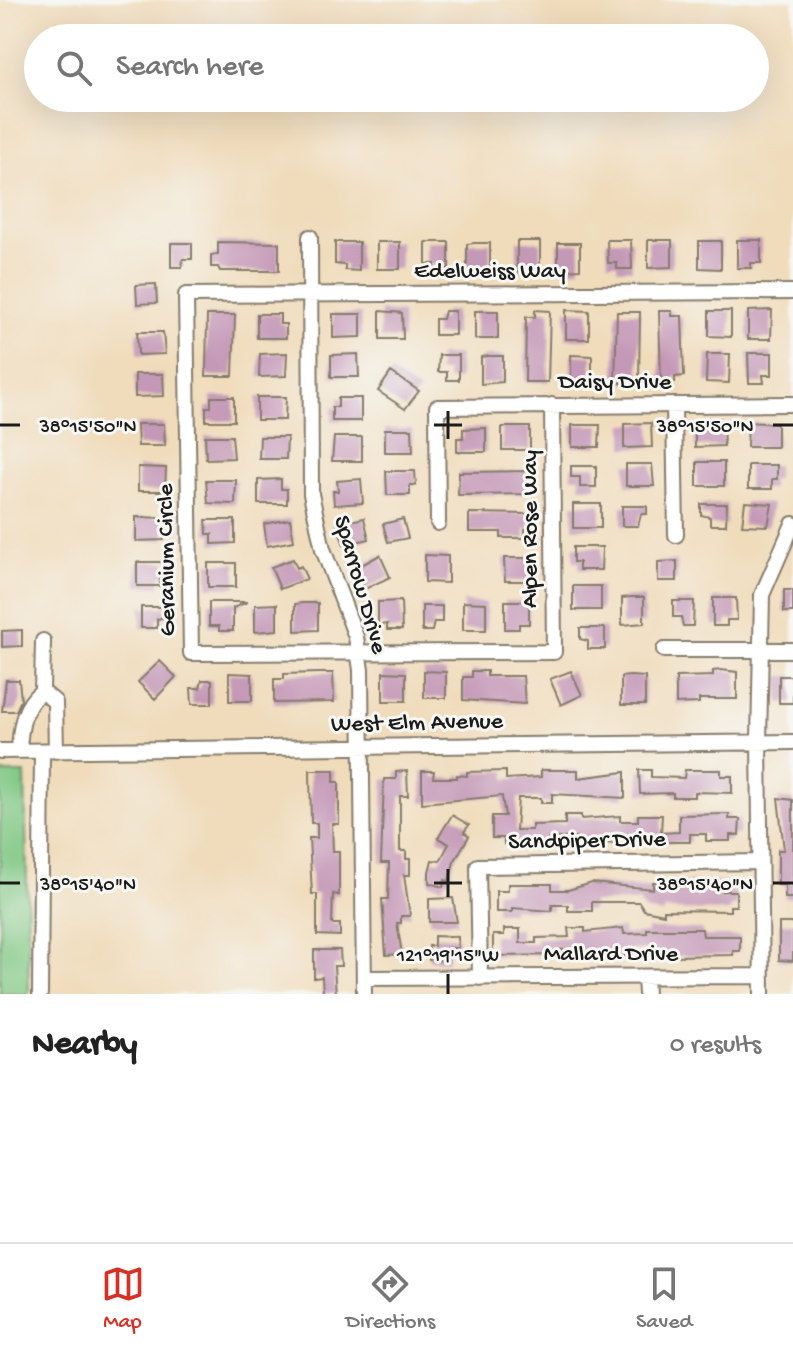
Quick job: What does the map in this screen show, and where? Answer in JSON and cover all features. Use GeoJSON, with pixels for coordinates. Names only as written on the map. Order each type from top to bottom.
{"type":"FeatureCollection","features":[{"type":"Feature","properties":{"kind":"street","name":"Sparrow Drive"},"geometry":{"type":"LineString","coordinates":[[310,237],[311,494],[323,549],[347,609],[360,653],[364,994]]}},
{"type":"Feature","properties":{"kind":"street","name":"Edelweiss Way"},"geometry":{"type":"LineString","coordinates":[[186,295],[793,292]]}},
{"type":"Feature","properties":{"kind":"street","name":"Geranium Circle"},"geometry":{"type":"LineString","coordinates":[[186,295],[191,653],[554,652]]}},
{"type":"Feature","properties":{"kind":"street","name":"Daisy Drive"},"geometry":{"type":"LineString","coordinates":[[438,523],[437,407],[793,404]]}},
{"type":"Feature","properties":{"kind":"street","name":"Alpen Rose Way"},"geometry":{"type":"LineString","coordinates":[[552,405],[554,652]]}},
{"type":"Feature","properties":{"kind":"street"},"geometry":{"type":"LineString","coordinates":[[674,405],[676,535]]}},
{"type":"Feature","properties":{"kind":"street"},"geometry":{"type":"LineString","coordinates":[[762,994],[759,741],[762,595],[793,524]]}},
{"type":"Feature","properties":{"kind":"street"},"geometry":{"type":"LineString","coordinates":[[42,691],[43,641]]}},
{"type":"Feature","properties":{"kind":"street"},"geometry":{"type":"LineString","coordinates":[[664,650],[793,650]]}},
{"type":"Feature","properties":{"kind":"street"},"geometry":{"type":"LineString","coordinates":[[19,751],[20,727],[30,700],[42,691]]}},
{"type":"Feature","properties":{"kind":"street"},"geometry":{"type":"LineString","coordinates":[[40,994],[49,751],[55,702],[42,691]]}},
{"type":"Feature","properties":{"kind":"street","name":"West Elm Avenue"},"geometry":{"type":"LineString","coordinates":[[0,751],[187,746],[793,742]]}},
{"type":"Feature","properties":{"kind":"street","name":"Sandpiper Drive"},"geometry":{"type":"LineString","coordinates":[[480,978],[478,866],[760,862]]}},
{"type":"Feature","properties":{"kind":"street","name":"Mallard Drive"},"geometry":{"type":"LineString","coordinates":[[364,978],[761,976]]}},
{"type":"Feature","properties":{"kind":"street"},"geometry":{"type":"LineString","coordinates":[[645,977],[646,994]]}},
{"type":"Feature","properties":{"kind":"green space"},"geometry":{"type":"Polygon","coordinates":[[[0,773],[25,773],[29,994],[0,994],[0,773]]]}},
{"type":"Feature","properties":{"kind":"building"},"geometry":{"type":"Polygon","coordinates":[[[607,240],[631,240],[632,269],[617,269],[617,263],[608,263],[607,240]]]}},
{"type":"Feature","properties":{"kind":"building"},"geometry":{"type":"Polygon","coordinates":[[[648,240],[672,240],[672,267],[648,268],[648,240]]]}},
{"type":"Feature","properties":{"kind":"building"},"geometry":{"type":"Polygon","coordinates":[[[737,240],[761,240],[761,263],[751,263],[751,268],[737,268],[737,240]]]}},
{"type":"Feature","properties":{"kind":"building"},"geometry":{"type":"Polygon","coordinates":[[[517,241],[540,241],[540,268],[517,271],[517,241]]]}},
{"type":"Feature","properties":{"kind":"building"},"geometry":{"type":"Polygon","coordinates":[[[699,241],[721,241],[721,269],[699,268],[699,241]]]}},
{"type":"Feature","properties":{"kind":"building"},"geometry":{"type":"Polygon","coordinates":[[[218,242],[279,243],[279,271],[220,271],[218,267],[211,267],[211,255],[218,254],[218,242]]]}},
{"type":"Feature","properties":{"kind":"building"},"geometry":{"type":"Polygon","coordinates":[[[335,242],[359,242],[359,271],[345,270],[345,265],[335,264],[335,242]]]}},
{"type":"Feature","properties":{"kind":"building"},"geometry":{"type":"Polygon","coordinates":[[[377,242],[400,242],[400,269],[377,269],[377,242]]]}},
{"type":"Feature","properties":{"kind":"building"},"geometry":{"type":"Polygon","coordinates":[[[426,242],[449,242],[449,269],[435,269],[435,264],[426,264],[426,242]]]}},
{"type":"Feature","properties":{"kind":"building"},"geometry":{"type":"Polygon","coordinates":[[[171,243],[192,243],[192,259],[183,259],[182,267],[171,267],[171,243]]]}},
{"type":"Feature","properties":{"kind":"building"},"geometry":{"type":"Polygon","coordinates":[[[490,243],[490,269],[467,271],[467,244],[490,243]]]}},
{"type":"Feature","properties":{"kind":"building"},"geometry":{"type":"Polygon","coordinates":[[[558,243],[580,243],[580,269],[558,270],[558,243]]]}},
{"type":"Feature","properties":{"kind":"building"},"geometry":{"type":"Polygon","coordinates":[[[156,284],[157,303],[137,304],[136,285],[156,284]]]}},
{"type":"Feature","properties":{"kind":"building"},"geometry":{"type":"Polygon","coordinates":[[[535,310],[550,311],[548,382],[525,382],[526,317],[535,317],[535,310]]]}},
{"type":"Feature","properties":{"kind":"building"},"geometry":{"type":"Polygon","coordinates":[[[566,310],[589,311],[589,339],[566,339],[566,310]]]}},
{"type":"Feature","properties":{"kind":"building"},"geometry":{"type":"Polygon","coordinates":[[[772,310],[771,339],[748,339],[748,311],[772,310]]]}},
{"type":"Feature","properties":{"kind":"building"},"geometry":{"type":"Polygon","coordinates":[[[380,311],[402,313],[403,339],[380,339],[380,311]]]}},
{"type":"Feature","properties":{"kind":"building"},"geometry":{"type":"Polygon","coordinates":[[[445,311],[455,311],[455,335],[435,335],[435,319],[443,319],[445,311]]]}},
{"type":"Feature","properties":{"kind":"building"},"geometry":{"type":"Polygon","coordinates":[[[475,311],[498,311],[498,339],[475,339],[475,311]]]}},
{"type":"Feature","properties":{"kind":"building"},"geometry":{"type":"Polygon","coordinates":[[[659,311],[672,311],[672,316],[682,316],[684,376],[675,377],[675,382],[661,382],[659,311]]]}},
{"type":"Feature","properties":{"kind":"building"},"geometry":{"type":"Polygon","coordinates":[[[709,311],[731,311],[731,337],[709,336],[709,311]]]}},
{"type":"Feature","properties":{"kind":"building"},"geometry":{"type":"Polygon","coordinates":[[[617,312],[640,312],[639,383],[615,383],[617,312]]]}},
{"type":"Feature","properties":{"kind":"building"},"geometry":{"type":"Polygon","coordinates":[[[257,314],[280,314],[280,324],[286,324],[286,338],[257,338],[257,314]]]}},
{"type":"Feature","properties":{"kind":"building"},"geometry":{"type":"Polygon","coordinates":[[[333,314],[361,314],[361,337],[333,338],[333,314]]]}},
{"type":"Feature","properties":{"kind":"building"},"geometry":{"type":"Polygon","coordinates":[[[207,315],[235,315],[233,376],[206,376],[207,315]]]}},
{"type":"Feature","properties":{"kind":"building"},"geometry":{"type":"Polygon","coordinates":[[[137,332],[163,332],[165,354],[138,355],[137,332]]]}},
{"type":"Feature","properties":{"kind":"building"},"geometry":{"type":"Polygon","coordinates":[[[287,353],[286,376],[259,377],[260,354],[287,353]]]}},
{"type":"Feature","properties":{"kind":"building"},"geometry":{"type":"Polygon","coordinates":[[[748,353],[772,353],[772,375],[763,375],[764,383],[749,383],[748,353]]]}},
{"type":"Feature","properties":{"kind":"building"},"geometry":{"type":"Polygon","coordinates":[[[358,354],[359,377],[331,377],[331,355],[358,354]]]}},
{"type":"Feature","properties":{"kind":"building"},"geometry":{"type":"Polygon","coordinates":[[[707,354],[730,354],[729,383],[706,382],[707,354]]]}},
{"type":"Feature","properties":{"kind":"building"},"geometry":{"type":"Polygon","coordinates":[[[439,355],[459,355],[459,380],[447,380],[447,372],[438,372],[439,355]]]}},
{"type":"Feature","properties":{"kind":"building"},"geometry":{"type":"Polygon","coordinates":[[[571,355],[592,356],[592,383],[571,382],[571,355]]]}},
{"type":"Feature","properties":{"kind":"building"},"geometry":{"type":"Polygon","coordinates":[[[503,356],[503,382],[481,384],[481,357],[503,356]]]}},
{"type":"Feature","properties":{"kind":"building"},"geometry":{"type":"Polygon","coordinates":[[[391,372],[419,391],[405,409],[378,391],[391,372]]]}},
{"type":"Feature","properties":{"kind":"building"},"geometry":{"type":"Polygon","coordinates":[[[135,374],[163,374],[164,396],[135,397],[135,374]]]}},
{"type":"Feature","properties":{"kind":"building"},"geometry":{"type":"Polygon","coordinates":[[[211,397],[234,397],[234,421],[206,421],[206,407],[211,407],[211,397]]]}},
{"type":"Feature","properties":{"kind":"building"},"geometry":{"type":"Polygon","coordinates":[[[257,397],[286,397],[285,420],[257,420],[257,397]]]}},
{"type":"Feature","properties":{"kind":"building"},"geometry":{"type":"Polygon","coordinates":[[[338,398],[361,398],[361,421],[332,421],[332,407],[338,407],[338,398]]]}},
{"type":"Feature","properties":{"kind":"building"},"geometry":{"type":"Polygon","coordinates":[[[748,422],[777,424],[777,447],[747,447],[748,422]]]}},
{"type":"Feature","properties":{"kind":"building"},"geometry":{"type":"Polygon","coordinates":[[[651,423],[652,447],[624,448],[624,424],[651,423]]]}},
{"type":"Feature","properties":{"kind":"building"},"geometry":{"type":"Polygon","coordinates":[[[723,423],[724,446],[695,447],[695,432],[701,432],[701,424],[723,423]]]}},
{"type":"Feature","properties":{"kind":"building"},"geometry":{"type":"Polygon","coordinates":[[[137,424],[164,424],[165,446],[138,446],[137,424]]]}},
{"type":"Feature","properties":{"kind":"building"},"geometry":{"type":"Polygon","coordinates":[[[572,425],[600,425],[599,447],[572,447],[572,425]]]}},
{"type":"Feature","properties":{"kind":"building"},"geometry":{"type":"Polygon","coordinates":[[[502,427],[530,427],[530,450],[502,450],[502,427]]]}},
{"type":"Feature","properties":{"kind":"building"},"geometry":{"type":"Polygon","coordinates":[[[486,428],[486,452],[457,452],[457,438],[463,438],[463,429],[486,428]]]}},
{"type":"Feature","properties":{"kind":"building"},"geometry":{"type":"Polygon","coordinates":[[[385,429],[412,429],[413,452],[385,452],[385,429]]]}},
{"type":"Feature","properties":{"kind":"building"},"geometry":{"type":"Polygon","coordinates":[[[205,436],[232,436],[234,458],[206,459],[205,436]]]}},
{"type":"Feature","properties":{"kind":"building"},"geometry":{"type":"Polygon","coordinates":[[[260,437],[287,437],[286,459],[259,459],[260,437]]]}},
{"type":"Feature","properties":{"kind":"building"},"geometry":{"type":"Polygon","coordinates":[[[334,437],[362,437],[362,461],[332,461],[334,437]]]}},
{"type":"Feature","properties":{"kind":"building"},"geometry":{"type":"Polygon","coordinates":[[[697,462],[724,462],[724,486],[697,486],[697,462]]]}},
{"type":"Feature","properties":{"kind":"building"},"geometry":{"type":"Polygon","coordinates":[[[626,464],[652,464],[654,486],[626,486],[626,464]]]}},
{"type":"Feature","properties":{"kind":"building"},"geometry":{"type":"Polygon","coordinates":[[[748,465],[777,465],[777,479],[772,479],[772,489],[748,489],[748,465]]]}},
{"type":"Feature","properties":{"kind":"building"},"geometry":{"type":"Polygon","coordinates":[[[571,466],[596,466],[596,487],[580,487],[580,477],[571,477],[571,466]]]}},
{"type":"Feature","properties":{"kind":"building"},"geometry":{"type":"Polygon","coordinates":[[[138,467],[166,468],[165,491],[138,491],[138,467]]]}},
{"type":"Feature","properties":{"kind":"building"},"geometry":{"type":"Polygon","coordinates":[[[386,471],[415,471],[416,485],[410,485],[410,495],[387,495],[386,471]]]}},
{"type":"Feature","properties":{"kind":"building"},"geometry":{"type":"Polygon","coordinates":[[[528,471],[528,494],[458,495],[459,472],[528,471]]]}},
{"type":"Feature","properties":{"kind":"building"},"geometry":{"type":"Polygon","coordinates":[[[281,479],[281,489],[287,489],[287,504],[258,504],[258,480],[281,479]]]}},
{"type":"Feature","properties":{"kind":"building"},"geometry":{"type":"Polygon","coordinates":[[[361,479],[363,503],[334,505],[333,491],[338,491],[337,481],[361,479]]]}},
{"type":"Feature","properties":{"kind":"building"},"geometry":{"type":"Polygon","coordinates":[[[206,480],[236,480],[235,504],[208,503],[206,480]]]}},
{"type":"Feature","properties":{"kind":"building"},"geometry":{"type":"Polygon","coordinates":[[[745,502],[772,504],[768,526],[742,525],[745,502]]]}},
{"type":"Feature","properties":{"kind":"building"},"geometry":{"type":"Polygon","coordinates":[[[573,504],[601,504],[601,528],[573,528],[573,504]]]}},
{"type":"Feature","properties":{"kind":"building"},"geometry":{"type":"Polygon","coordinates":[[[701,504],[727,504],[726,525],[710,525],[710,517],[701,515],[701,504]]]}},
{"type":"Feature","properties":{"kind":"building"},"geometry":{"type":"Polygon","coordinates":[[[622,506],[647,506],[647,514],[641,514],[638,526],[622,526],[622,506]]]}},
{"type":"Feature","properties":{"kind":"building"},"geometry":{"type":"Polygon","coordinates":[[[469,513],[530,514],[530,529],[525,529],[525,538],[501,538],[501,532],[469,532],[469,513]]]}},
{"type":"Feature","properties":{"kind":"building"},"geometry":{"type":"Polygon","coordinates":[[[136,517],[165,518],[164,540],[136,541],[136,517]]]}},
{"type":"Feature","properties":{"kind":"building"},"geometry":{"type":"Polygon","coordinates":[[[364,518],[369,539],[344,545],[337,524],[364,518]]]}},
{"type":"Feature","properties":{"kind":"building"},"geometry":{"type":"Polygon","coordinates":[[[290,519],[294,541],[267,546],[264,524],[290,519]]]}},
{"type":"Feature","properties":{"kind":"building"},"geometry":{"type":"Polygon","coordinates":[[[403,519],[408,538],[388,542],[383,524],[403,519]]]}},
{"type":"Feature","properties":{"kind":"building"},"geometry":{"type":"Polygon","coordinates":[[[206,520],[235,520],[235,543],[212,544],[212,534],[207,534],[206,520]]]}},
{"type":"Feature","properties":{"kind":"building"},"geometry":{"type":"Polygon","coordinates":[[[573,547],[602,547],[601,570],[579,570],[579,562],[573,562],[573,547]]]}},
{"type":"Feature","properties":{"kind":"building"},"geometry":{"type":"Polygon","coordinates":[[[380,555],[390,577],[365,589],[354,569],[380,555]]]}},
{"type":"Feature","properties":{"kind":"building"},"geometry":{"type":"Polygon","coordinates":[[[425,555],[448,556],[448,583],[425,582],[425,555]]]}},
{"type":"Feature","properties":{"kind":"building"},"geometry":{"type":"Polygon","coordinates":[[[504,558],[530,558],[532,581],[505,581],[504,558]]]}},
{"type":"Feature","properties":{"kind":"building"},"geometry":{"type":"Polygon","coordinates":[[[293,559],[297,568],[301,566],[307,579],[280,589],[271,567],[293,559]]]}},
{"type":"Feature","properties":{"kind":"building"},"geometry":{"type":"Polygon","coordinates":[[[677,561],[677,581],[658,581],[658,562],[677,561]]]}},
{"type":"Feature","properties":{"kind":"building"},"geometry":{"type":"Polygon","coordinates":[[[137,562],[165,562],[165,576],[160,576],[160,586],[137,586],[137,562]]]}},
{"type":"Feature","properties":{"kind":"building"},"geometry":{"type":"Polygon","coordinates":[[[208,563],[236,563],[236,587],[208,587],[208,563]]]}},
{"type":"Feature","properties":{"kind":"building"},"geometry":{"type":"Polygon","coordinates":[[[573,586],[601,586],[601,610],[573,610],[573,586]]]}},
{"type":"Feature","properties":{"kind":"building"},"geometry":{"type":"Polygon","coordinates":[[[784,590],[793,590],[793,612],[784,612],[784,590]]]}},
{"type":"Feature","properties":{"kind":"building"},"geometry":{"type":"Polygon","coordinates":[[[644,597],[644,623],[622,625],[622,598],[644,597]]]}},
{"type":"Feature","properties":{"kind":"building"},"geometry":{"type":"Polygon","coordinates":[[[713,598],[736,598],[737,620],[727,620],[727,626],[713,626],[713,598]]]}},
{"type":"Feature","properties":{"kind":"building"},"geometry":{"type":"Polygon","coordinates":[[[401,601],[402,630],[387,630],[387,624],[378,625],[378,602],[401,601]]]}},
{"type":"Feature","properties":{"kind":"building"},"geometry":{"type":"Polygon","coordinates":[[[505,601],[529,601],[529,624],[519,624],[519,629],[505,629],[505,601]]]}},
{"type":"Feature","properties":{"kind":"building"},"geometry":{"type":"Polygon","coordinates":[[[673,601],[694,601],[693,626],[683,626],[681,617],[673,617],[673,601]]]}},
{"type":"Feature","properties":{"kind":"building"},"geometry":{"type":"Polygon","coordinates":[[[209,602],[247,602],[233,608],[233,631],[219,631],[219,626],[209,626],[209,602]]]}},
{"type":"Feature","properties":{"kind":"building"},"geometry":{"type":"Polygon","coordinates":[[[463,602],[486,603],[486,630],[463,630],[463,602]]]}},
{"type":"Feature","properties":{"kind":"building"},"geometry":{"type":"Polygon","coordinates":[[[318,603],[318,630],[295,631],[295,604],[318,603]]]}},
{"type":"Feature","properties":{"kind":"building"},"geometry":{"type":"Polygon","coordinates":[[[277,604],[277,630],[255,632],[255,605],[277,604]]]}},
{"type":"Feature","properties":{"kind":"building"},"geometry":{"type":"Polygon","coordinates":[[[422,606],[442,606],[442,622],[434,622],[432,631],[422,631],[422,606]]]}},
{"type":"Feature","properties":{"kind":"building"},"geometry":{"type":"Polygon","coordinates":[[[141,607],[166,607],[166,617],[157,619],[157,628],[141,628],[141,607]]]}},
{"type":"Feature","properties":{"kind":"building"},"geometry":{"type":"Polygon","coordinates":[[[580,628],[605,628],[605,649],[588,649],[588,641],[580,639],[580,628]]]}},
{"type":"Feature","properties":{"kind":"building"},"geometry":{"type":"Polygon","coordinates":[[[22,630],[22,646],[2,647],[2,631],[22,630]]]}},
{"type":"Feature","properties":{"kind":"building"},"geometry":{"type":"Polygon","coordinates":[[[160,661],[176,677],[155,699],[138,682],[160,661]]]}},
{"type":"Feature","properties":{"kind":"building"},"geometry":{"type":"Polygon","coordinates":[[[424,671],[446,672],[446,698],[424,698],[424,671]]]}},
{"type":"Feature","properties":{"kind":"building"},"geometry":{"type":"Polygon","coordinates":[[[472,671],[487,671],[487,676],[523,676],[525,704],[463,700],[463,677],[472,677],[472,671]]]}},
{"type":"Feature","properties":{"kind":"building"},"geometry":{"type":"Polygon","coordinates":[[[571,671],[582,695],[561,705],[550,679],[571,671]]]}},
{"type":"Feature","properties":{"kind":"building"},"geometry":{"type":"Polygon","coordinates":[[[713,671],[737,672],[737,699],[699,699],[699,703],[676,704],[676,677],[713,676],[713,671]]]}},
{"type":"Feature","properties":{"kind":"building"},"geometry":{"type":"Polygon","coordinates":[[[383,672],[406,673],[406,701],[383,701],[383,672]]]}},
{"type":"Feature","properties":{"kind":"building"},"geometry":{"type":"Polygon","coordinates":[[[229,673],[252,674],[252,701],[229,701],[229,673]]]}},
{"type":"Feature","properties":{"kind":"building"},"geometry":{"type":"Polygon","coordinates":[[[333,673],[334,702],[274,703],[274,679],[284,679],[284,674],[333,673]]]}},
{"type":"Feature","properties":{"kind":"building"},"geometry":{"type":"Polygon","coordinates":[[[779,676],[793,676],[793,703],[779,703],[779,676]]]}},
{"type":"Feature","properties":{"kind":"building"},"geometry":{"type":"Polygon","coordinates":[[[621,677],[645,677],[645,705],[621,705],[621,677]]]}},
{"type":"Feature","properties":{"kind":"building"},"geometry":{"type":"Polygon","coordinates":[[[6,680],[19,680],[21,700],[16,711],[2,711],[6,680]]]}},
{"type":"Feature","properties":{"kind":"building"},"geometry":{"type":"Polygon","coordinates":[[[202,680],[212,680],[212,704],[192,704],[191,688],[200,688],[202,680]]]}},
{"type":"Feature","properties":{"kind":"building"},"geometry":{"type":"Polygon","coordinates":[[[310,770],[334,770],[334,782],[339,782],[339,824],[332,824],[333,851],[339,851],[339,895],[333,894],[332,924],[340,924],[340,936],[317,935],[317,894],[312,894],[309,838],[317,838],[317,823],[311,823],[310,770]]]}},
{"type":"Feature","properties":{"kind":"building"},"geometry":{"type":"Polygon","coordinates":[[[541,770],[578,770],[578,778],[625,772],[625,798],[552,794],[552,803],[541,803],[541,798],[518,798],[516,830],[532,830],[532,825],[565,824],[565,815],[581,815],[581,819],[620,816],[620,821],[638,821],[638,815],[662,815],[661,833],[679,832],[679,815],[729,814],[729,819],[740,819],[739,835],[730,835],[730,841],[706,841],[706,834],[690,834],[690,842],[651,842],[651,837],[623,836],[623,843],[578,844],[578,838],[555,838],[548,839],[548,843],[504,844],[504,838],[492,838],[492,816],[505,816],[502,796],[422,803],[422,771],[434,771],[433,778],[457,778],[457,775],[467,776],[467,772],[506,771],[506,779],[541,777],[541,770]]]}},
{"type":"Feature","properties":{"kind":"building"},"geometry":{"type":"Polygon","coordinates":[[[639,770],[651,770],[651,777],[684,778],[685,770],[721,770],[721,776],[732,776],[732,793],[695,792],[695,797],[673,797],[673,793],[640,794],[639,770]]]}},
{"type":"Feature","properties":{"kind":"building"},"geometry":{"type":"Polygon","coordinates":[[[407,771],[408,796],[400,796],[400,851],[406,851],[406,859],[410,859],[410,875],[404,875],[410,916],[401,916],[401,923],[397,923],[402,954],[386,955],[382,899],[388,899],[389,863],[381,863],[384,779],[396,779],[396,772],[407,771]]]}},
{"type":"Feature","properties":{"kind":"building"},"geometry":{"type":"Polygon","coordinates":[[[778,798],[793,800],[793,898],[785,898],[785,885],[778,885],[778,850],[784,850],[778,798]]]}},
{"type":"Feature","properties":{"kind":"building"},"geometry":{"type":"Polygon","coordinates":[[[452,815],[469,825],[464,832],[469,836],[454,862],[449,881],[445,880],[443,887],[429,883],[429,872],[432,860],[440,861],[449,844],[438,838],[452,815]]]}},
{"type":"Feature","properties":{"kind":"building"},"geometry":{"type":"Polygon","coordinates":[[[653,882],[723,882],[723,891],[736,891],[736,906],[730,906],[730,911],[664,910],[664,914],[644,910],[639,902],[592,902],[592,911],[568,911],[568,905],[552,905],[552,911],[512,908],[512,912],[496,912],[496,891],[508,891],[508,884],[552,884],[552,890],[568,890],[592,883],[653,889],[653,882]]]}},
{"type":"Feature","properties":{"kind":"building"},"geometry":{"type":"Polygon","coordinates":[[[453,898],[457,922],[429,922],[429,899],[453,898]]]}},
{"type":"Feature","properties":{"kind":"building"},"geometry":{"type":"Polygon","coordinates":[[[779,923],[793,923],[793,961],[779,960],[779,923]]]}},
{"type":"Feature","properties":{"kind":"building"},"geometry":{"type":"Polygon","coordinates":[[[568,928],[585,928],[585,932],[623,928],[624,934],[647,933],[647,929],[702,929],[703,936],[740,936],[740,951],[733,951],[733,955],[648,956],[648,950],[625,950],[625,956],[581,957],[581,949],[559,950],[559,955],[493,956],[493,935],[504,935],[504,929],[520,929],[520,943],[536,943],[536,938],[569,937],[568,928]]]}},
{"type":"Feature","properties":{"kind":"building"},"geometry":{"type":"Polygon","coordinates":[[[434,936],[458,937],[458,948],[448,948],[448,961],[429,960],[429,946],[434,946],[434,936]]]}},
{"type":"Feature","properties":{"kind":"building"},"geometry":{"type":"Polygon","coordinates":[[[314,950],[340,950],[341,966],[334,966],[336,994],[323,994],[322,977],[314,978],[314,950]]]}}]}
